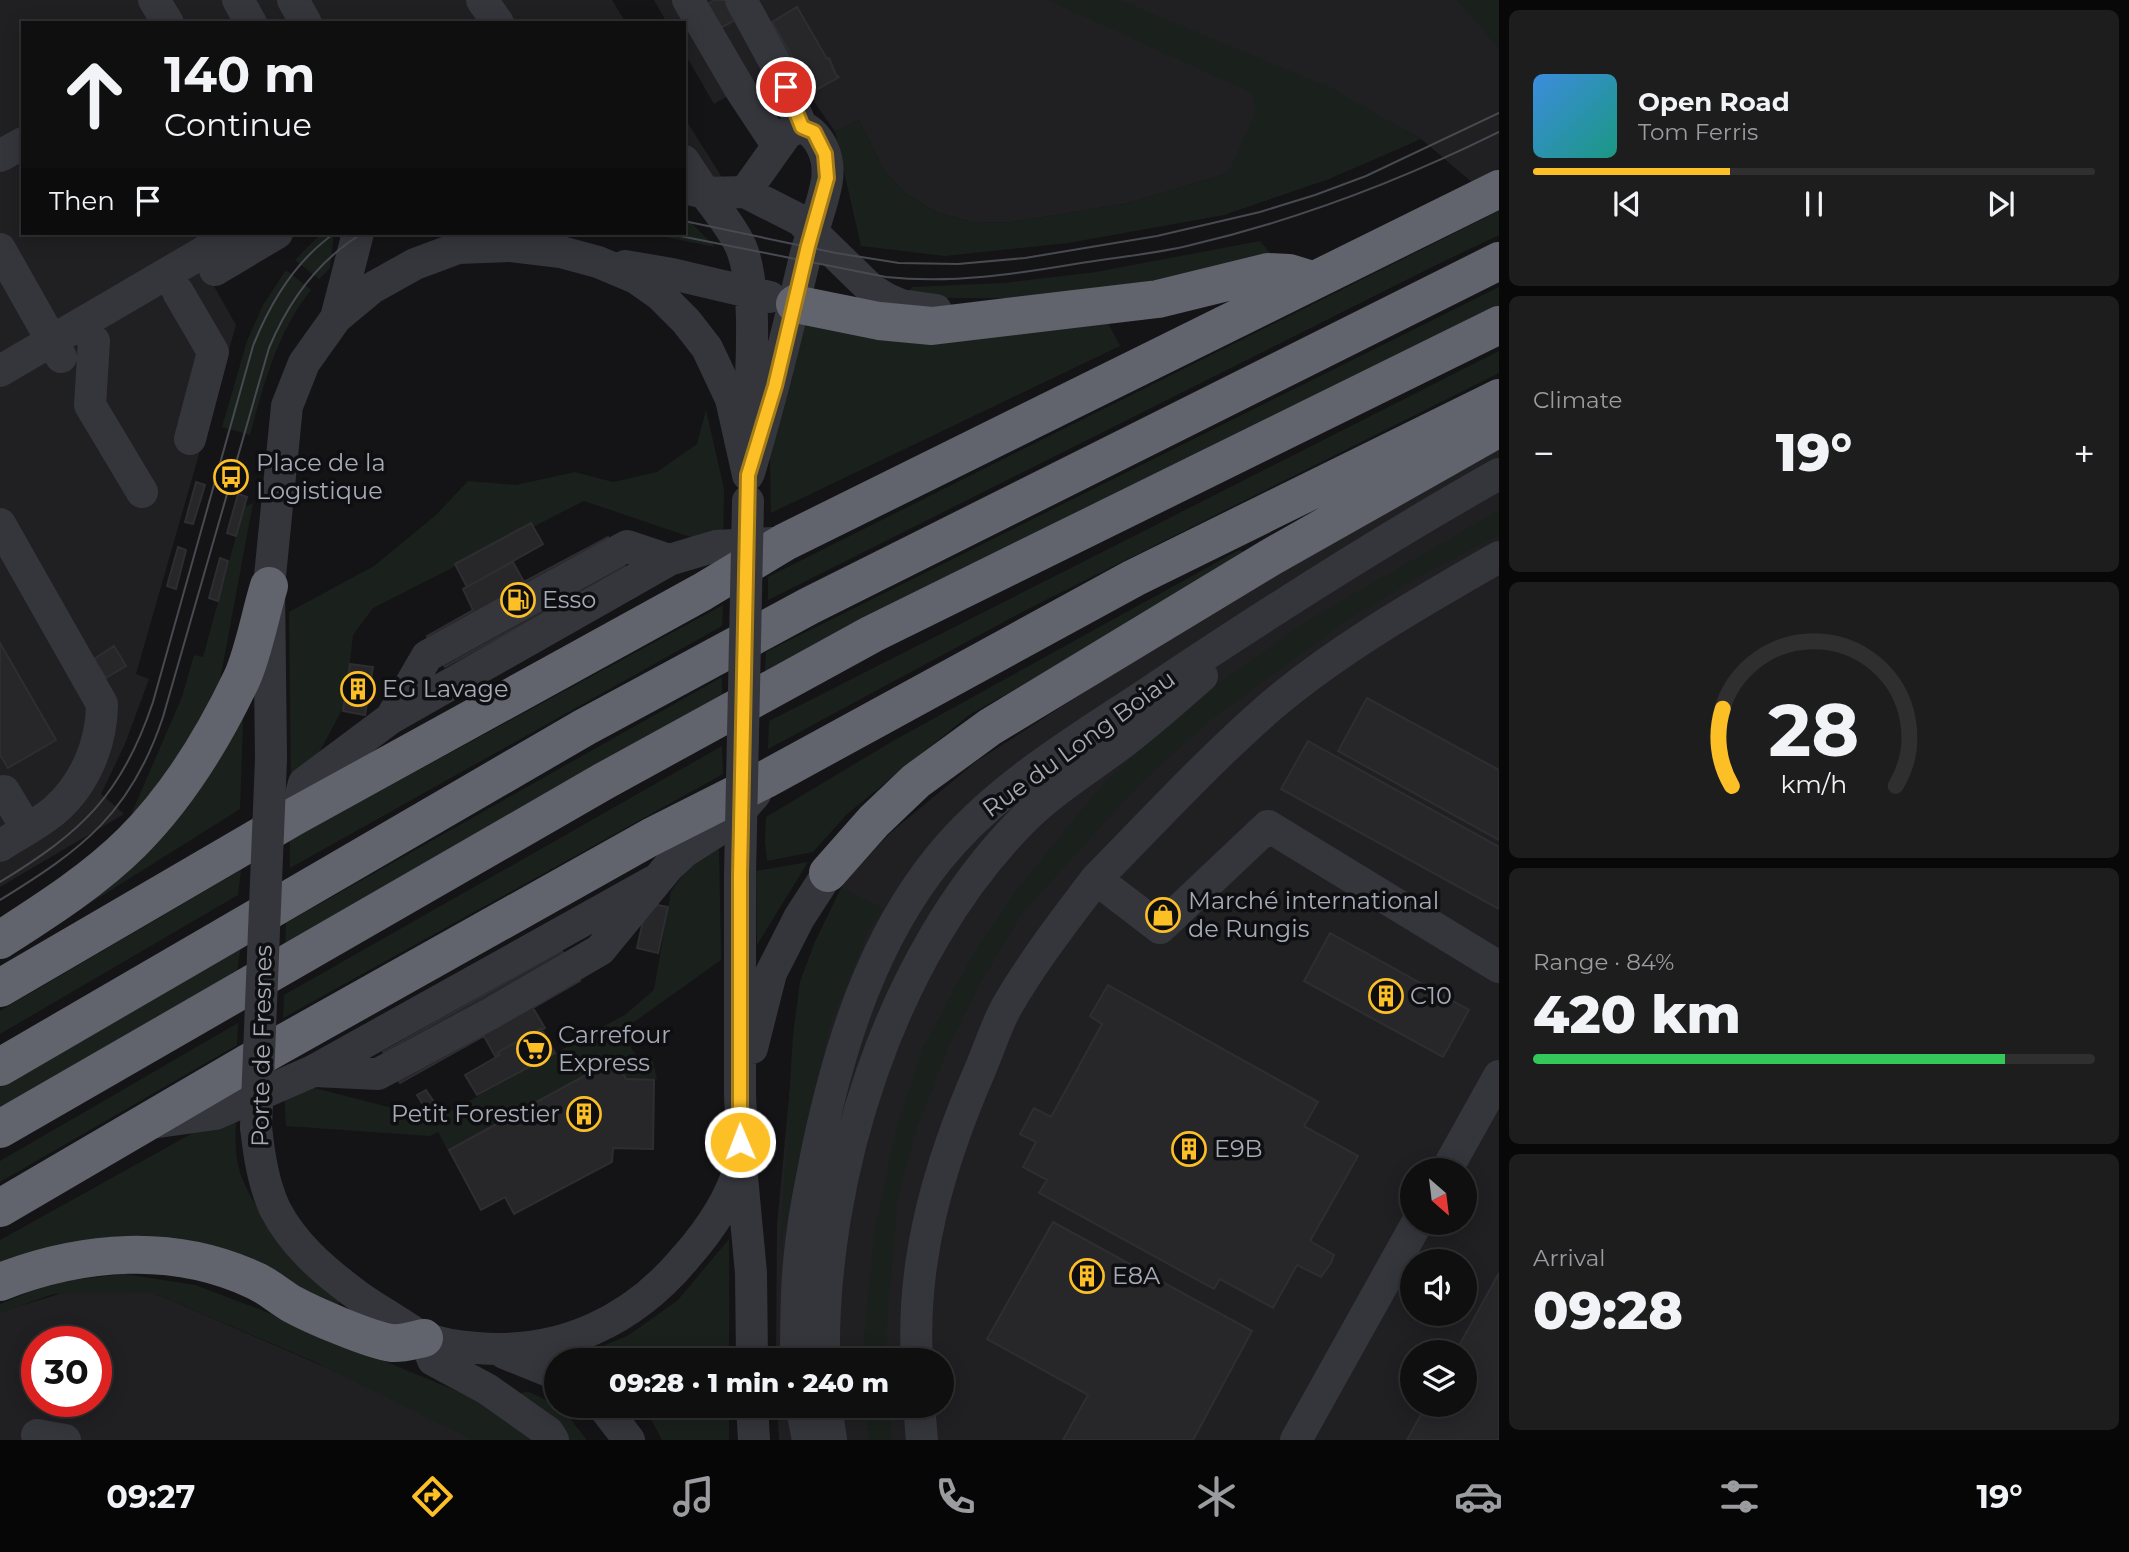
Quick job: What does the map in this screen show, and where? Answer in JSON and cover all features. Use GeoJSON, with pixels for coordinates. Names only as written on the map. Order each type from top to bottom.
{"type":"FeatureCollection","features":[{"type":"Feature","properties":{"kind":"highway"},"geometry":{"type":"LineString","coordinates":[[0,988],[295,816],[669,610],[785,542],[1499,189]]}},
{"type":"Feature","properties":{"kind":"highway"},"geometry":{"type":"LineString","coordinates":[[0,1067],[585,727],[809,606],[1499,261]]}},
{"type":"Feature","properties":{"kind":"highway"},"geometry":{"type":"LineString","coordinates":[[795,304],[879,321],[932,326],[1158,299],[1268,272],[1289,273],[1312,280]]}},
{"type":"Feature","properties":{"kind":"highway"},"geometry":{"type":"LineString","coordinates":[[0,1129],[592,788],[872,634],[1499,324]]}},
{"type":"Feature","properties":{"kind":"highway"},"geometry":{"type":"LineString","coordinates":[[0,1208],[248,1063],[651,837],[766,779],[1134,578],[1499,398]]}},
{"type":"Feature","properties":{"kind":"highway"},"geometry":{"type":"LineString","coordinates":[[828,873],[874,821],[916,781],[990,727],[1271,557],[1499,428]]}},
{"type":"Feature","properties":{"kind":"highway"},"geometry":{"type":"LineString","coordinates":[[0,940],[95,874],[131,843],[160,812],[197,760],[243,677],[269,586]]}},
{"type":"Feature","properties":{"kind":"highway"},"geometry":{"type":"LineString","coordinates":[[0,1282],[27,1271],[72,1261],[109,1255],[154,1254],[193,1260],[237,1273],[267,1287],[295,1306],[368,1336],[394,1343],[424,1338]]}},
{"type":"Feature","properties":{"kind":"street"},"geometry":{"type":"LineString","coordinates":[[154,0],[167,21]]}},
{"type":"Feature","properties":{"kind":"street"},"geometry":{"type":"LineString","coordinates":[[238,0],[250,21]]}},
{"type":"Feature","properties":{"kind":"street"},"geometry":{"type":"LineString","coordinates":[[293,0],[305,21]]}},
{"type":"Feature","properties":{"kind":"street"},"geometry":{"type":"LineString","coordinates":[[482,0],[497,21]]}},
{"type":"Feature","properties":{"kind":"street"},"geometry":{"type":"LineString","coordinates":[[688,0],[740,89],[789,136]]}},
{"type":"Feature","properties":{"kind":"street"},"geometry":{"type":"LineString","coordinates":[[741,0],[778,68],[789,136]]}},
{"type":"Feature","properties":{"kind":"street"},"geometry":{"type":"LineString","coordinates":[[744,192],[789,136],[814,132],[825,154],[827,178],[748,488]]}},
{"type":"Feature","properties":{"kind":"street"},"geometry":{"type":"LineString","coordinates":[[0,156],[21,144]]}},
{"type":"Feature","properties":{"kind":"street"},"geometry":{"type":"LineString","coordinates":[[686,166],[694,190],[733,232],[742,249],[751,293],[748,488]]}},
{"type":"Feature","properties":{"kind":"street"},"geometry":{"type":"LineString","coordinates":[[694,190],[744,192],[800,220],[871,289],[901,305],[924,310],[1039,314]]}},
{"type":"Feature","properties":{"kind":"street"},"geometry":{"type":"LineString","coordinates":[[54,356],[233,235]]}},
{"type":"Feature","properties":{"kind":"street"},"geometry":{"type":"LineString","coordinates":[[0,371],[54,356],[94,341],[116,316],[178,292],[274,235]]}},
{"type":"Feature","properties":{"kind":"street"},"geometry":{"type":"LineString","coordinates":[[336,318],[359,235]]}},
{"type":"Feature","properties":{"kind":"street","name":"Porte de Fresnes"},"geometry":{"type":"LineString","coordinates":[[510,246],[561,252],[598,262],[636,278],[660,295],[686,321],[707,348],[731,399],[748,488],[740,875],[741,1164],[719,1214],[673,1273],[648,1296],[610,1322],[565,1342],[497,1350],[463,1347],[424,1338],[366,1303],[321,1268],[300,1245],[275,1209],[261,1169],[256,1127],[271,759],[269,586],[287,406],[304,363],[336,318],[372,288],[415,264],[458,248],[510,246]]}},
{"type":"Feature","properties":{"kind":"street"},"geometry":{"type":"LineString","coordinates":[[0,249],[54,356]]}},
{"type":"Feature","properties":{"kind":"street"},"geometry":{"type":"LineString","coordinates":[[598,262],[672,274],[795,304]]}},
{"type":"Feature","properties":{"kind":"street"},"geometry":{"type":"LineString","coordinates":[[178,292],[213,352],[190,439]]}},
{"type":"Feature","properties":{"kind":"street"},"geometry":{"type":"LineString","coordinates":[[94,341],[90,405],[142,492]]}},
{"type":"Feature","properties":{"kind":"street","name":"Rue du Long Boiau"},"geometry":{"type":"LineString","coordinates":[[796,1348],[798,1273],[809,1190],[823,1126],[859,999],[882,948],[908,902],[944,852],[965,828],[1000,796],[1046,762],[1284,602],[1499,474]]}},
{"type":"Feature","properties":{"kind":"street"},"geometry":{"type":"LineString","coordinates":[[0,524],[102,704],[102,728],[76,788],[55,810],[0,846]]}},
{"type":"Feature","properties":{"kind":"street"},"geometry":{"type":"LineString","coordinates":[[295,816],[304,783],[391,718],[428,656],[627,546],[669,560],[716,547],[785,542]]}},
{"type":"Feature","properties":{"kind":"street"},"geometry":{"type":"LineString","coordinates":[[917,1348],[918,1285],[926,1227],[946,1155],[1006,1007],[1057,929],[1096,879],[1206,767],[1273,705],[1378,627],[1499,557]]}},
{"type":"Feature","properties":{"kind":"street","name":"Rue du Long Boiau"},"geometry":{"type":"LineString","coordinates":[[824,1348],[827,1269],[843,1167],[877,1057],[937,932],[979,871],[1023,819],[1151,721],[1284,602]]}},
{"type":"Feature","properties":{"kind":"street"},"geometry":{"type":"LineString","coordinates":[[149,1123],[215,1114],[313,1071],[378,1074],[490,1014],[600,950],[654,881],[684,852],[732,822],[766,779]]}},
{"type":"Feature","properties":{"kind":"street"},"geometry":{"type":"LineString","coordinates":[[4,791],[27,829]]}},
{"type":"Feature","properties":{"kind":"street"},"geometry":{"type":"LineString","coordinates":[[1096,879],[1160,928],[1268,826],[1499,967]]}},
{"type":"Feature","properties":{"kind":"street"},"geometry":{"type":"LineString","coordinates":[[740,1097],[771,973],[828,873]]}},
{"type":"Feature","properties":{"kind":"street"},"geometry":{"type":"LineString","coordinates":[[1453,1158],[1499,1076]]}},
{"type":"Feature","properties":{"kind":"street"},"geometry":{"type":"LineString","coordinates":[[741,1164],[751,1273],[752,1348]]}},
{"type":"Feature","properties":{"kind":"street"},"geometry":{"type":"LineString","coordinates":[[1296,1440],[1410,1236]]}},
{"type":"Feature","properties":{"kind":"street"},"geometry":{"type":"LineString","coordinates":[[424,1338],[433,1360],[487,1389],[548,1432],[553,1440]]}},
{"type":"Feature","properties":{"kind":"street"},"geometry":{"type":"LineString","coordinates":[[497,1350],[544,1369]]}},
{"type":"Feature","properties":{"kind":"street"},"geometry":{"type":"LineString","coordinates":[[612,1418],[629,1440]]}},
{"type":"Feature","properties":{"kind":"street"},"geometry":{"type":"LineString","coordinates":[[753,1418],[754,1440]]}},
{"type":"Feature","properties":{"kind":"street"},"geometry":{"type":"LineString","coordinates":[[795,1418],[796,1440]]}},
{"type":"Feature","properties":{"kind":"street"},"geometry":{"type":"LineString","coordinates":[[804,1418],[808,1440]]}},
{"type":"Feature","properties":{"kind":"street"},"geometry":{"type":"LineString","coordinates":[[828,1418],[831,1440]]}},
{"type":"Feature","properties":{"kind":"street"},"geometry":{"type":"LineString","coordinates":[[920,1418],[922,1440]]}},
{"type":"Feature","properties":{"kind":"street"},"geometry":{"type":"LineString","coordinates":[[39,1440],[37,1435],[65,1440]]}},
{"type":"Feature","properties":{"kind":"shaded area"},"geometry":{"type":"Polygon","coordinates":[[[0,0],[612,0],[625,21],[21,21],[21,235],[294,235],[211,281],[236,325],[136,674],[149,679],[125,744],[101,794],[124,814],[0,887],[0,0]]]}},
{"type":"Feature","properties":{"kind":"shaded area"},"geometry":{"type":"Polygon","coordinates":[[[654,0],[1499,0],[1499,205],[1421,139],[1397,126],[1329,143],[1125,204],[1012,222],[975,223],[936,212],[903,192],[883,169],[859,120],[835,132],[787,62],[714,104],[686,55],[686,21],[666,21],[654,0]]]}},
{"type":"Feature","properties":{"kind":"shaded area"},"geometry":{"type":"Polygon","coordinates":[[[1047,0],[1120,0],[1331,88],[1421,139],[1329,179],[1224,215],[1068,243],[945,256],[861,246],[835,132],[859,120],[883,169],[903,192],[936,212],[975,223],[1012,222],[1125,204],[1228,173],[1255,114],[1252,93],[1047,0]]]}},
{"type":"Feature","properties":{"kind":"shaded area"},"geometry":{"type":"Polygon","coordinates":[[[1457,0],[1499,0],[1499,49],[1457,0]]]}},
{"type":"Feature","properties":{"kind":"shaded area"},"geometry":{"type":"Polygon","coordinates":[[[686,120],[723,179],[686,191],[686,120]]]}},
{"type":"Feature","properties":{"kind":"shaded area"},"geometry":{"type":"Polygon","coordinates":[[[1499,211],[1499,235],[768,600],[768,577],[1499,211]]]}},
{"type":"Feature","properties":{"kind":"shaded area"},"geometry":{"type":"Polygon","coordinates":[[[686,217],[715,247],[655,235],[686,235],[686,217]]]}},
{"type":"Feature","properties":{"kind":"shaded area"},"geometry":{"type":"Polygon","coordinates":[[[320,235],[334,235],[330,268],[319,279],[295,260],[320,235]]]}},
{"type":"Feature","properties":{"kind":"shaded area"},"geometry":{"type":"Polygon","coordinates":[[[1260,241],[1271,254],[1151,289],[1008,298],[927,298],[906,295],[912,287],[1004,283],[1096,272],[1260,241]]]}},
{"type":"Feature","properties":{"kind":"shaded area"},"geometry":{"type":"Polygon","coordinates":[[[286,270],[311,290],[280,341],[250,435],[222,427],[247,341],[263,305],[286,270]]]}},
{"type":"Feature","properties":{"kind":"shaded area"},"geometry":{"type":"Polygon","coordinates":[[[1499,287],[1499,306],[765,673],[766,652],[1499,287]]]}},
{"type":"Feature","properties":{"kind":"shaded area"},"geometry":{"type":"Polygon","coordinates":[[[803,315],[1107,321],[1120,346],[771,513],[770,457],[803,315]]]}},
{"type":"Feature","properties":{"kind":"shaded area"},"geometry":{"type":"Polygon","coordinates":[[[1499,351],[1499,373],[1022,612],[768,749],[769,721],[1499,351]]]}},
{"type":"Feature","properties":{"kind":"shaded area"},"geometry":{"type":"Polygon","coordinates":[[[706,410],[724,489],[723,548],[584,501],[373,608],[353,635],[345,704],[320,751],[291,781],[289,612],[374,566],[436,515],[468,481],[516,485],[575,472],[613,482],[657,472],[697,444],[706,410]]]}},
{"type":"Feature","properties":{"kind":"shaded area","name":"Marché international de Rungis"},"geometry":{"type":"Polygon","coordinates":[[[1499,440],[1499,1440],[779,1440],[778,1418],[954,1418],[954,1348],[776,1348],[777,1225],[800,982],[815,942],[844,883],[890,833],[977,761],[1327,536],[1499,440]]]}},
{"type":"Feature","properties":{"kind":"shaded area"},"geometry":{"type":"Polygon","coordinates":[[[253,503],[215,707],[124,831],[182,697],[194,655],[203,657],[244,507],[253,503]]]}},
{"type":"Feature","properties":{"kind":"shaded area"},"geometry":{"type":"Polygon","coordinates":[[[1499,510],[1499,535],[1424,574],[1343,623],[1207,723],[1140,784],[1023,912],[984,977],[949,1046],[916,1131],[898,1198],[885,1348],[864,1348],[874,1233],[897,1126],[922,1049],[976,949],[1015,892],[1103,784],[1201,695],[1312,618],[1499,510]]]}},
{"type":"Feature","properties":{"kind":"shaded area"},"geometry":{"type":"Polygon","coordinates":[[[1239,550],[1253,555],[969,715],[847,814],[813,852],[767,861],[766,817],[893,741],[1239,550]]]}},
{"type":"Feature","properties":{"kind":"shaded area"},"geometry":{"type":"Polygon","coordinates":[[[723,605],[722,626],[290,868],[290,840],[723,605]]]}},
{"type":"Feature","properties":{"kind":"shaded area"},"geometry":{"type":"Polygon","coordinates":[[[722,677],[722,697],[285,946],[286,923],[722,677]]]}},
{"type":"Feature","properties":{"kind":"shaded area"},"geometry":{"type":"Polygon","coordinates":[[[244,697],[240,809],[30,941],[244,697]]]}},
{"type":"Feature","properties":{"kind":"shaded area"},"geometry":{"type":"Polygon","coordinates":[[[722,746],[723,774],[283,1018],[284,995],[722,746]]]}},
{"type":"Feature","properties":{"kind":"shaded area"},"geometry":{"type":"Polygon","coordinates":[[[719,847],[721,960],[620,1032],[639,1059],[652,1058],[657,1079],[626,1079],[616,1061],[448,1151],[438,1132],[430,1136],[286,1126],[284,1087],[303,1085],[423,1116],[451,1111],[626,1014],[654,990],[671,891],[688,868],[719,847]]]}},
{"type":"Feature","properties":{"kind":"shaded area"},"geometry":{"type":"Polygon","coordinates":[[[808,862],[757,945],[756,871],[808,862]]]}},
{"type":"Feature","properties":{"kind":"shaded area"},"geometry":{"type":"Polygon","coordinates":[[[241,870],[238,895],[0,1034],[0,1011],[241,870]]]}},
{"type":"Feature","properties":{"kind":"shaded area"},"geometry":{"type":"Polygon","coordinates":[[[841,888],[883,908],[869,929],[829,1028],[780,1249],[793,1035],[800,982],[815,942],[841,888]]]}},
{"type":"Feature","properties":{"kind":"shaded area"},"geometry":{"type":"Polygon","coordinates":[[[241,946],[237,971],[0,1110],[0,1087],[241,946]]]}},
{"type":"Feature","properties":{"kind":"shaded area"},"geometry":{"type":"Polygon","coordinates":[[[238,1023],[237,1045],[0,1182],[0,1161],[238,1023]]]}},
{"type":"Feature","properties":{"kind":"shaded area"},"geometry":{"type":"Polygon","coordinates":[[[236,1109],[236,1152],[240,1173],[249,1193],[277,1232],[343,1297],[338,1305],[260,1270],[0,1267],[0,1240],[236,1109]]]}},
{"type":"Feature","properties":{"kind":"shaded area"},"geometry":{"type":"Polygon","coordinates":[[[729,1239],[729,1348],[598,1348],[629,1335],[678,1300],[729,1239]]]}},
{"type":"Feature","properties":{"kind":"shaded area"},"geometry":{"type":"Polygon","coordinates":[[[124,1274],[195,1285],[259,1309],[483,1402],[538,1440],[472,1440],[315,1362],[154,1293],[53,1294],[0,1313],[0,1304],[54,1282],[124,1274]]]}},
{"type":"Feature","properties":{"kind":"shaded area"},"geometry":{"type":"Polygon","coordinates":[[[66,1292],[154,1293],[493,1440],[0,1440],[0,1312],[66,1292]]]}},
{"type":"Feature","properties":{"kind":"shaded area"},"geometry":{"type":"Polygon","coordinates":[[[529,1392],[544,1399],[544,1412],[539,1406],[520,1393],[529,1392]]]}},
{"type":"Feature","properties":{"kind":"shaded area"},"geometry":{"type":"Polygon","coordinates":[[[549,1418],[570,1418],[587,1440],[568,1440],[549,1418]]]}},
{"type":"Feature","properties":{"kind":"shaded area"},"geometry":{"type":"Polygon","coordinates":[[[651,1418],[729,1418],[729,1440],[662,1440],[651,1418]]]}},
{"type":"Feature","properties":{"kind":"shaded area"},"geometry":{"type":"Polygon","coordinates":[[[867,1418],[889,1418],[892,1440],[868,1440],[867,1418]]]}},
{"type":"Feature","properties":{"kind":"building"},"geometry":{"type":"Polygon","coordinates":[[[715,0],[728,0],[739,18],[717,30],[703,7],[715,0]]]}},
{"type":"Feature","properties":{"kind":"building"},"geometry":{"type":"Polygon","coordinates":[[[797,7],[839,77],[809,94],[802,77],[800,78],[799,75],[802,74],[772,22],[797,7]]]}},
{"type":"Feature","properties":{"kind":"building"},"geometry":{"type":"Polygon","coordinates":[[[196,482],[205,485],[193,524],[185,522],[196,482]]]}},
{"type":"Feature","properties":{"kind":"building"},"geometry":{"type":"Polygon","coordinates":[[[238,494],[247,497],[236,536],[227,533],[238,494]]]}},
{"type":"Feature","properties":{"kind":"building"},"geometry":{"type":"Polygon","coordinates":[[[531,523],[543,544],[467,587],[455,564],[531,523]]]}},
{"type":"Feature","properties":{"kind":"building","name":"Esso"},"geometry":{"type":"Polygon","coordinates":[[[608,537],[625,568],[445,667],[427,636],[473,610],[463,589],[513,562],[524,582],[608,537]]]}},
{"type":"Feature","properties":{"kind":"building"},"geometry":{"type":"Polygon","coordinates":[[[178,547],[186,550],[176,589],[167,586],[178,547]]]}},
{"type":"Feature","properties":{"kind":"building"},"geometry":{"type":"Polygon","coordinates":[[[220,558],[228,561],[218,601],[209,598],[220,558]]]}},
{"type":"Feature","properties":{"kind":"building"},"geometry":{"type":"Polygon","coordinates":[[[0,643],[56,740],[8,768],[0,755],[0,643]]]}},
{"type":"Feature","properties":{"kind":"building"},"geometry":{"type":"Polygon","coordinates":[[[114,646],[126,666],[106,678],[94,659],[114,646]]]}},
{"type":"Feature","properties":{"kind":"building","name":"EG Lavage"},"geometry":{"type":"Polygon","coordinates":[[[350,664],[373,667],[365,715],[343,711],[350,664]]]}},
{"type":"Feature","properties":{"kind":"building"},"geometry":{"type":"Polygon","coordinates":[[[1367,698],[1499,770],[1499,840],[1338,751],[1367,698]]]}},
{"type":"Feature","properties":{"kind":"building"},"geometry":{"type":"Polygon","coordinates":[[[1308,741],[1499,847],[1499,909],[1281,789],[1308,741]]]}},
{"type":"Feature","properties":{"kind":"building"},"geometry":{"type":"Polygon","coordinates":[[[647,903],[668,907],[658,953],[637,948],[647,903]]]}},
{"type":"Feature","properties":{"kind":"building","name":"C10"},"geometry":{"type":"Polygon","coordinates":[[[1330,933],[1469,1010],[1443,1057],[1304,981],[1330,933]]]}},
{"type":"Feature","properties":{"kind":"building"},"geometry":{"type":"Polygon","coordinates":[[[562,951],[580,981],[533,1008],[545,1028],[495,1056],[484,1036],[400,1083],[383,1052],[562,951]]]}},
{"type":"Feature","properties":{"kind":"building","name":"E9B"},"geometry":{"type":"Polygon","coordinates":[[[1108,985],[1318,1102],[1304,1126],[1358,1156],[1310,1241],[1334,1255],[1331,1263],[1321,1277],[1297,1265],[1273,1308],[1220,1279],[1214,1289],[1039,1193],[1047,1180],[1023,1167],[1036,1142],[1020,1134],[1034,1108],[1051,1117],[1102,1024],[1090,1016],[1108,985]]]}},
{"type":"Feature","properties":{"kind":"building"},"geometry":{"type":"Polygon","coordinates":[[[541,1028],[555,1053],[477,1095],[465,1075],[500,1055],[498,1052],[541,1028]]]}},
{"type":"Feature","properties":{"kind":"building","name":"Petit Forestier"},"geometry":{"type":"Polygon","coordinates":[[[615,1059],[626,1079],[654,1080],[653,1149],[613,1148],[612,1162],[514,1214],[505,1197],[481,1210],[449,1150],[615,1059]]]}},
{"type":"Feature","properties":{"kind":"building"},"geometry":{"type":"Polygon","coordinates":[[[426,1090],[438,1108],[429,1114],[417,1095],[426,1090]]]}},
{"type":"Feature","properties":{"kind":"building","name":"E8A"},"geometry":{"type":"Polygon","coordinates":[[[1053,1222],[1252,1331],[1193,1440],[1063,1440],[1088,1395],[987,1339],[1053,1222]]]}},
{"type":"Feature","properties":{"kind":"building"},"geometry":{"type":"Polygon","coordinates":[[[1499,1273],[1499,1440],[1407,1440],[1419,1417],[1477,1417],[1477,1340],[1462,1340],[1470,1326],[1477,1326],[1477,1313],[1499,1273]]]}},
{"type":"Feature","properties":{"kind":"tram line"},"geometry":{"type":"LineString","coordinates":[[686,221],[836,253],[899,263],[958,264],[1025,258],[1157,236],[1260,212],[1366,176],[1499,113]]}},
{"type":"Feature","properties":{"kind":"tram line"},"geometry":{"type":"LineString","coordinates":[[675,235],[886,277],[960,279],[1008,274],[1164,251],[1270,224],[1386,183],[1499,132]]}},
{"type":"Feature","properties":{"kind":"tram line"},"geometry":{"type":"LineString","coordinates":[[0,882],[29,864],[76,828],[113,787],[128,762],[153,702],[253,346],[267,314],[296,269],[332,235]]}},
{"type":"Feature","properties":{"kind":"tram line"},"geometry":{"type":"LineString","coordinates":[[0,900],[80,845],[119,804],[136,779],[163,717],[269,348],[286,314],[307,283],[332,256],[360,235]]}},
{"type":"Feature","properties":{"kind":"place","name":"Place de la Logistique"},"geometry":{"type":"Point","coordinates":[231,477]}},
{"type":"Feature","properties":{"kind":"place","name":"Esso"},"geometry":{"type":"Point","coordinates":[518,600]}},
{"type":"Feature","properties":{"kind":"place","name":"EG Lavage"},"geometry":{"type":"Point","coordinates":[358,689]}},
{"type":"Feature","properties":{"kind":"place","name":"Marché international de Rungis"},"geometry":{"type":"Point","coordinates":[1163,915]}},
{"type":"Feature","properties":{"kind":"place","name":"C10"},"geometry":{"type":"Point","coordinates":[1386,996]}},
{"type":"Feature","properties":{"kind":"place","name":"Carrefour Express"},"geometry":{"type":"Point","coordinates":[534,1049]}},
{"type":"Feature","properties":{"kind":"place","name":"Petit Forestier"},"geometry":{"type":"Point","coordinates":[584,1114]}},
{"type":"Feature","properties":{"kind":"place","name":"E9B"},"geometry":{"type":"Point","coordinates":[1189,1149]}},
{"type":"Feature","properties":{"kind":"place","name":"E8A"},"geometry":{"type":"Point","coordinates":[1087,1276]}},
{"type":"Feature","properties":{"kind":"route"},"geometry":{"type":"LineString","coordinates":[[740,1142],[740,875],[748,475],[775,386],[827,178],[825,154],[814,132],[802,127],[786,87]]}}]}
